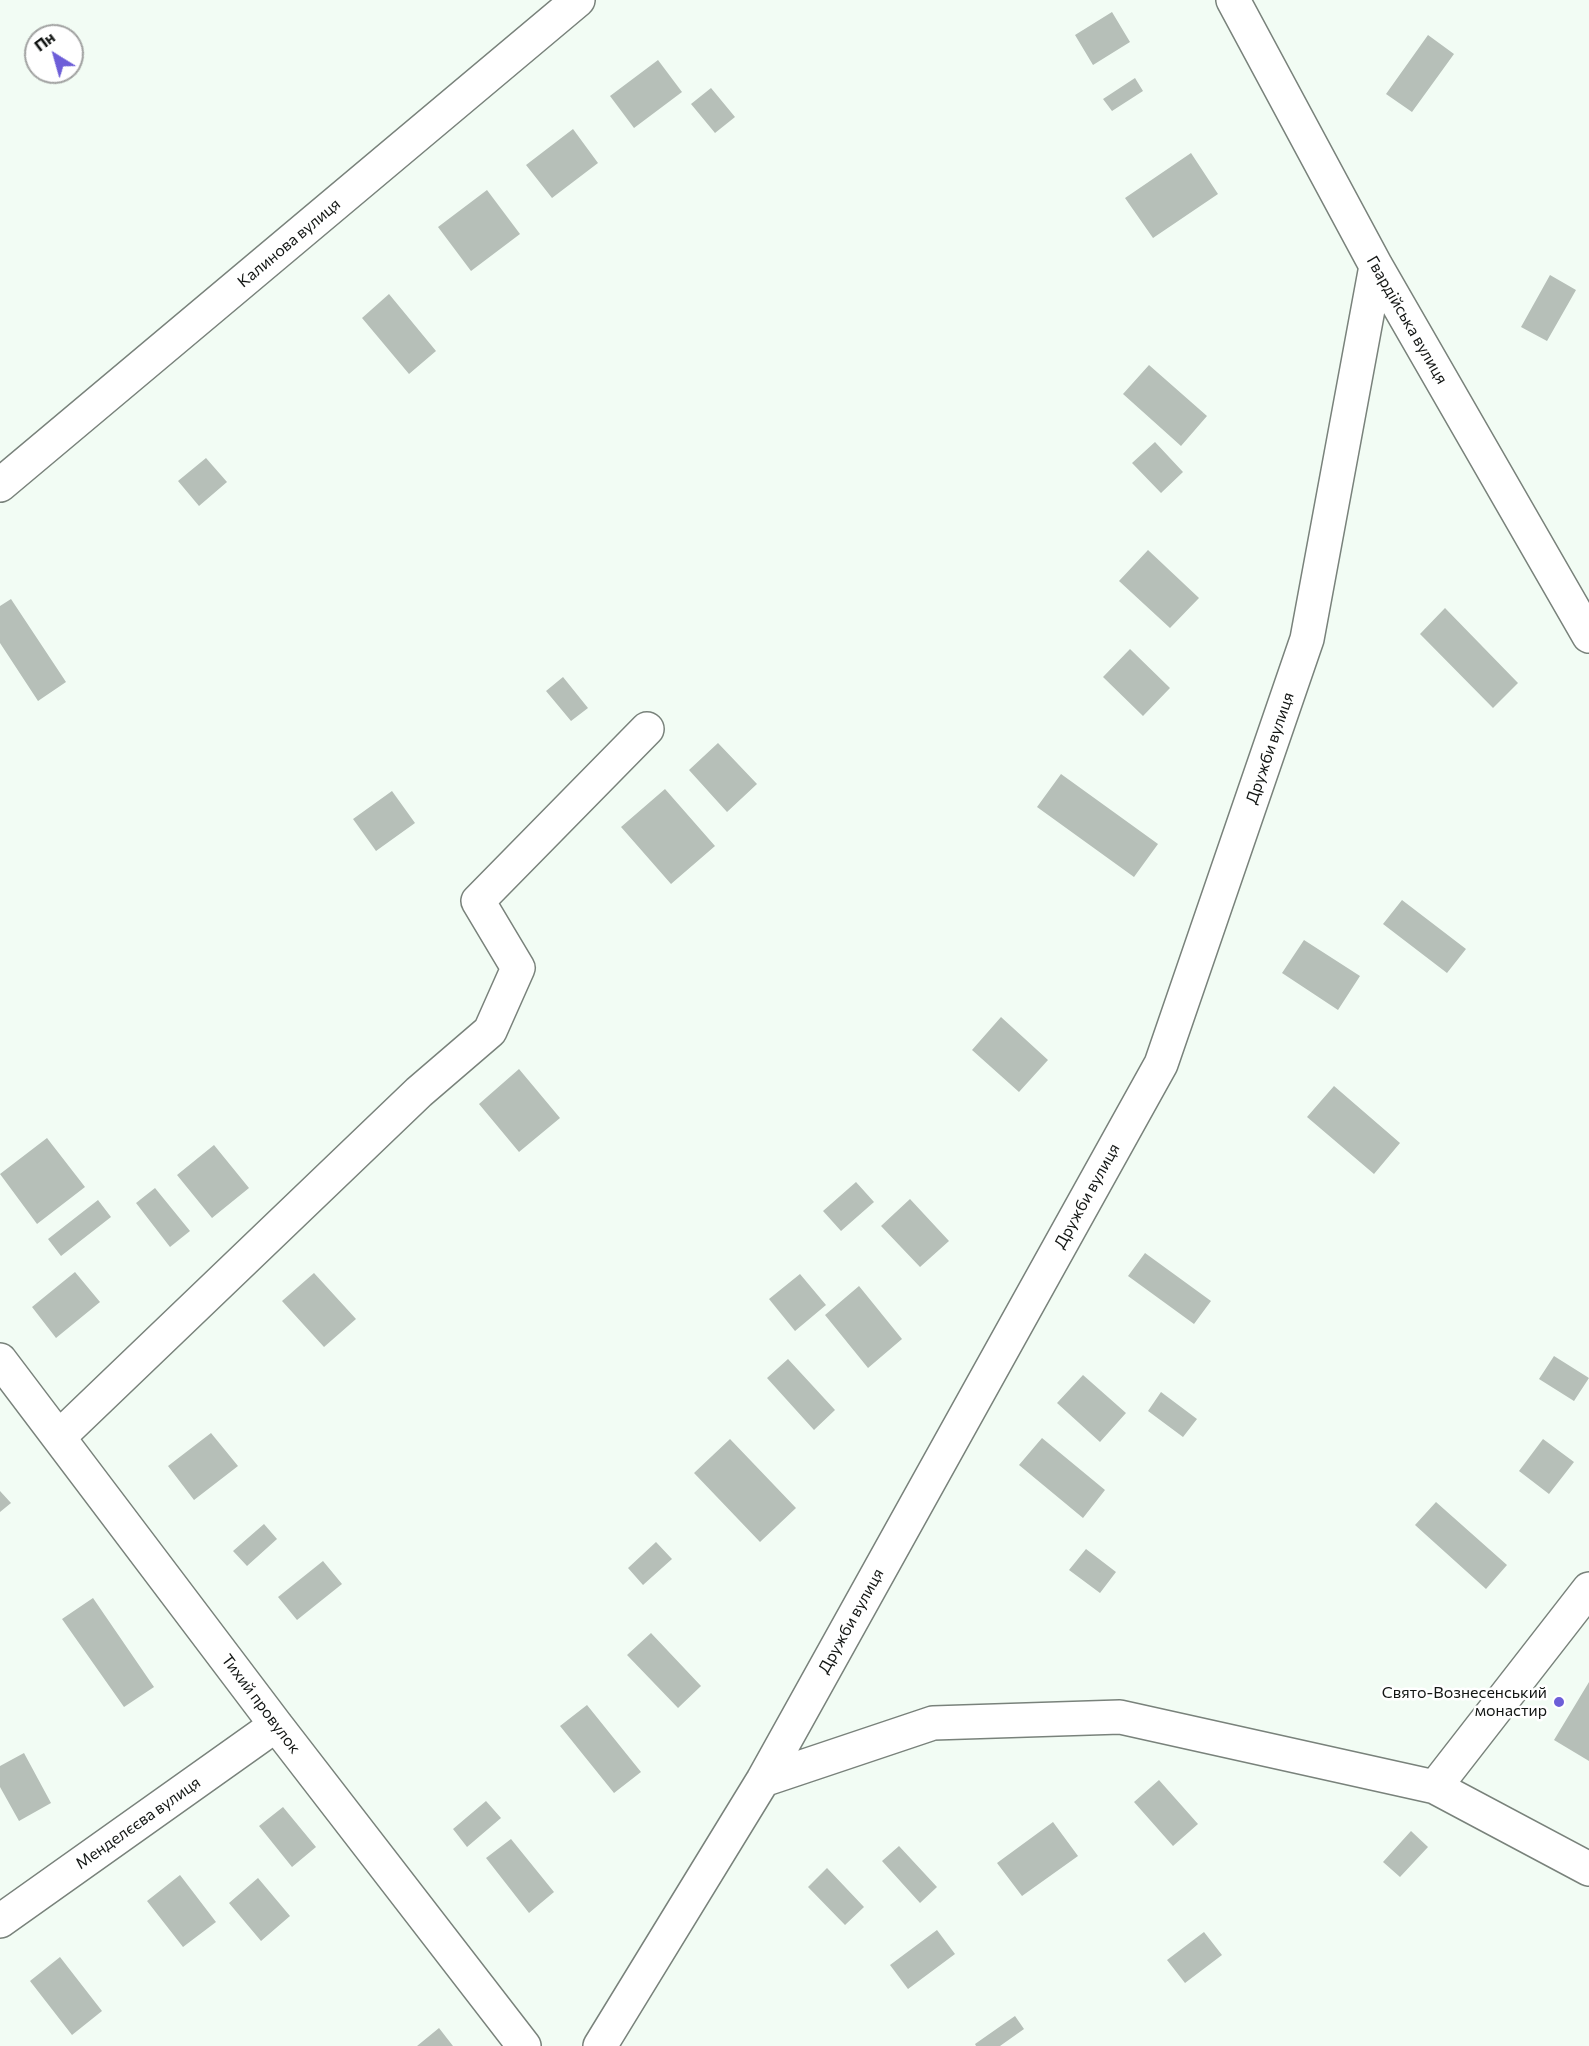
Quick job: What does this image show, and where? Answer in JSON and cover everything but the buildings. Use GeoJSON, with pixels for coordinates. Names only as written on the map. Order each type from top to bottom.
{"type":"FeatureCollection","features":[{"type":"Feature","properties":{"kind":"street","name":"Калинова вулиця"},"geometry":{"type":"LineString","coordinates":[[0,485],[578,0]]}},
{"type":"Feature","properties":{"kind":"street","name":"Гвардійська вулиця"},"geometry":{"type":"LineString","coordinates":[[1233,0],[1376,266],[1589,636]]}},
{"type":"Feature","properties":{"kind":"street","name":"Дружби вулиця"},"geometry":{"type":"LineString","coordinates":[[600,2046],[763,1780],[1161,1064],[1307,639],[1376,266]]}},
{"type":"Feature","properties":{"kind":"street"},"geometry":{"type":"LineString","coordinates":[[59,1437],[419,1092],[490,1031],[518,968],[478,902],[647,729]]}},
{"type":"Feature","properties":{"kind":"street","name":"Тихий провулок"},"geometry":{"type":"LineString","coordinates":[[0,1360],[276,1725],[524,2046]]}},
{"type":"Feature","properties":{"kind":"street"},"geometry":{"type":"LineString","coordinates":[[1435,1787],[1589,1589]]}},
{"type":"Feature","properties":{"kind":"street"},"geometry":{"type":"LineString","coordinates":[[763,1780],[933,1723],[1120,1717],[1435,1787],[1589,1869]]}},
{"type":"Feature","properties":{"kind":"street","name":"Менделєєва вулиця"},"geometry":{"type":"LineString","coordinates":[[0,1921],[276,1725]]}},
{"type":"Feature","properties":{"kind":"place","name":"Cвято-Вознесенський монастир"},"geometry":{"type":"Point","coordinates":[1559,1702]}}]}
